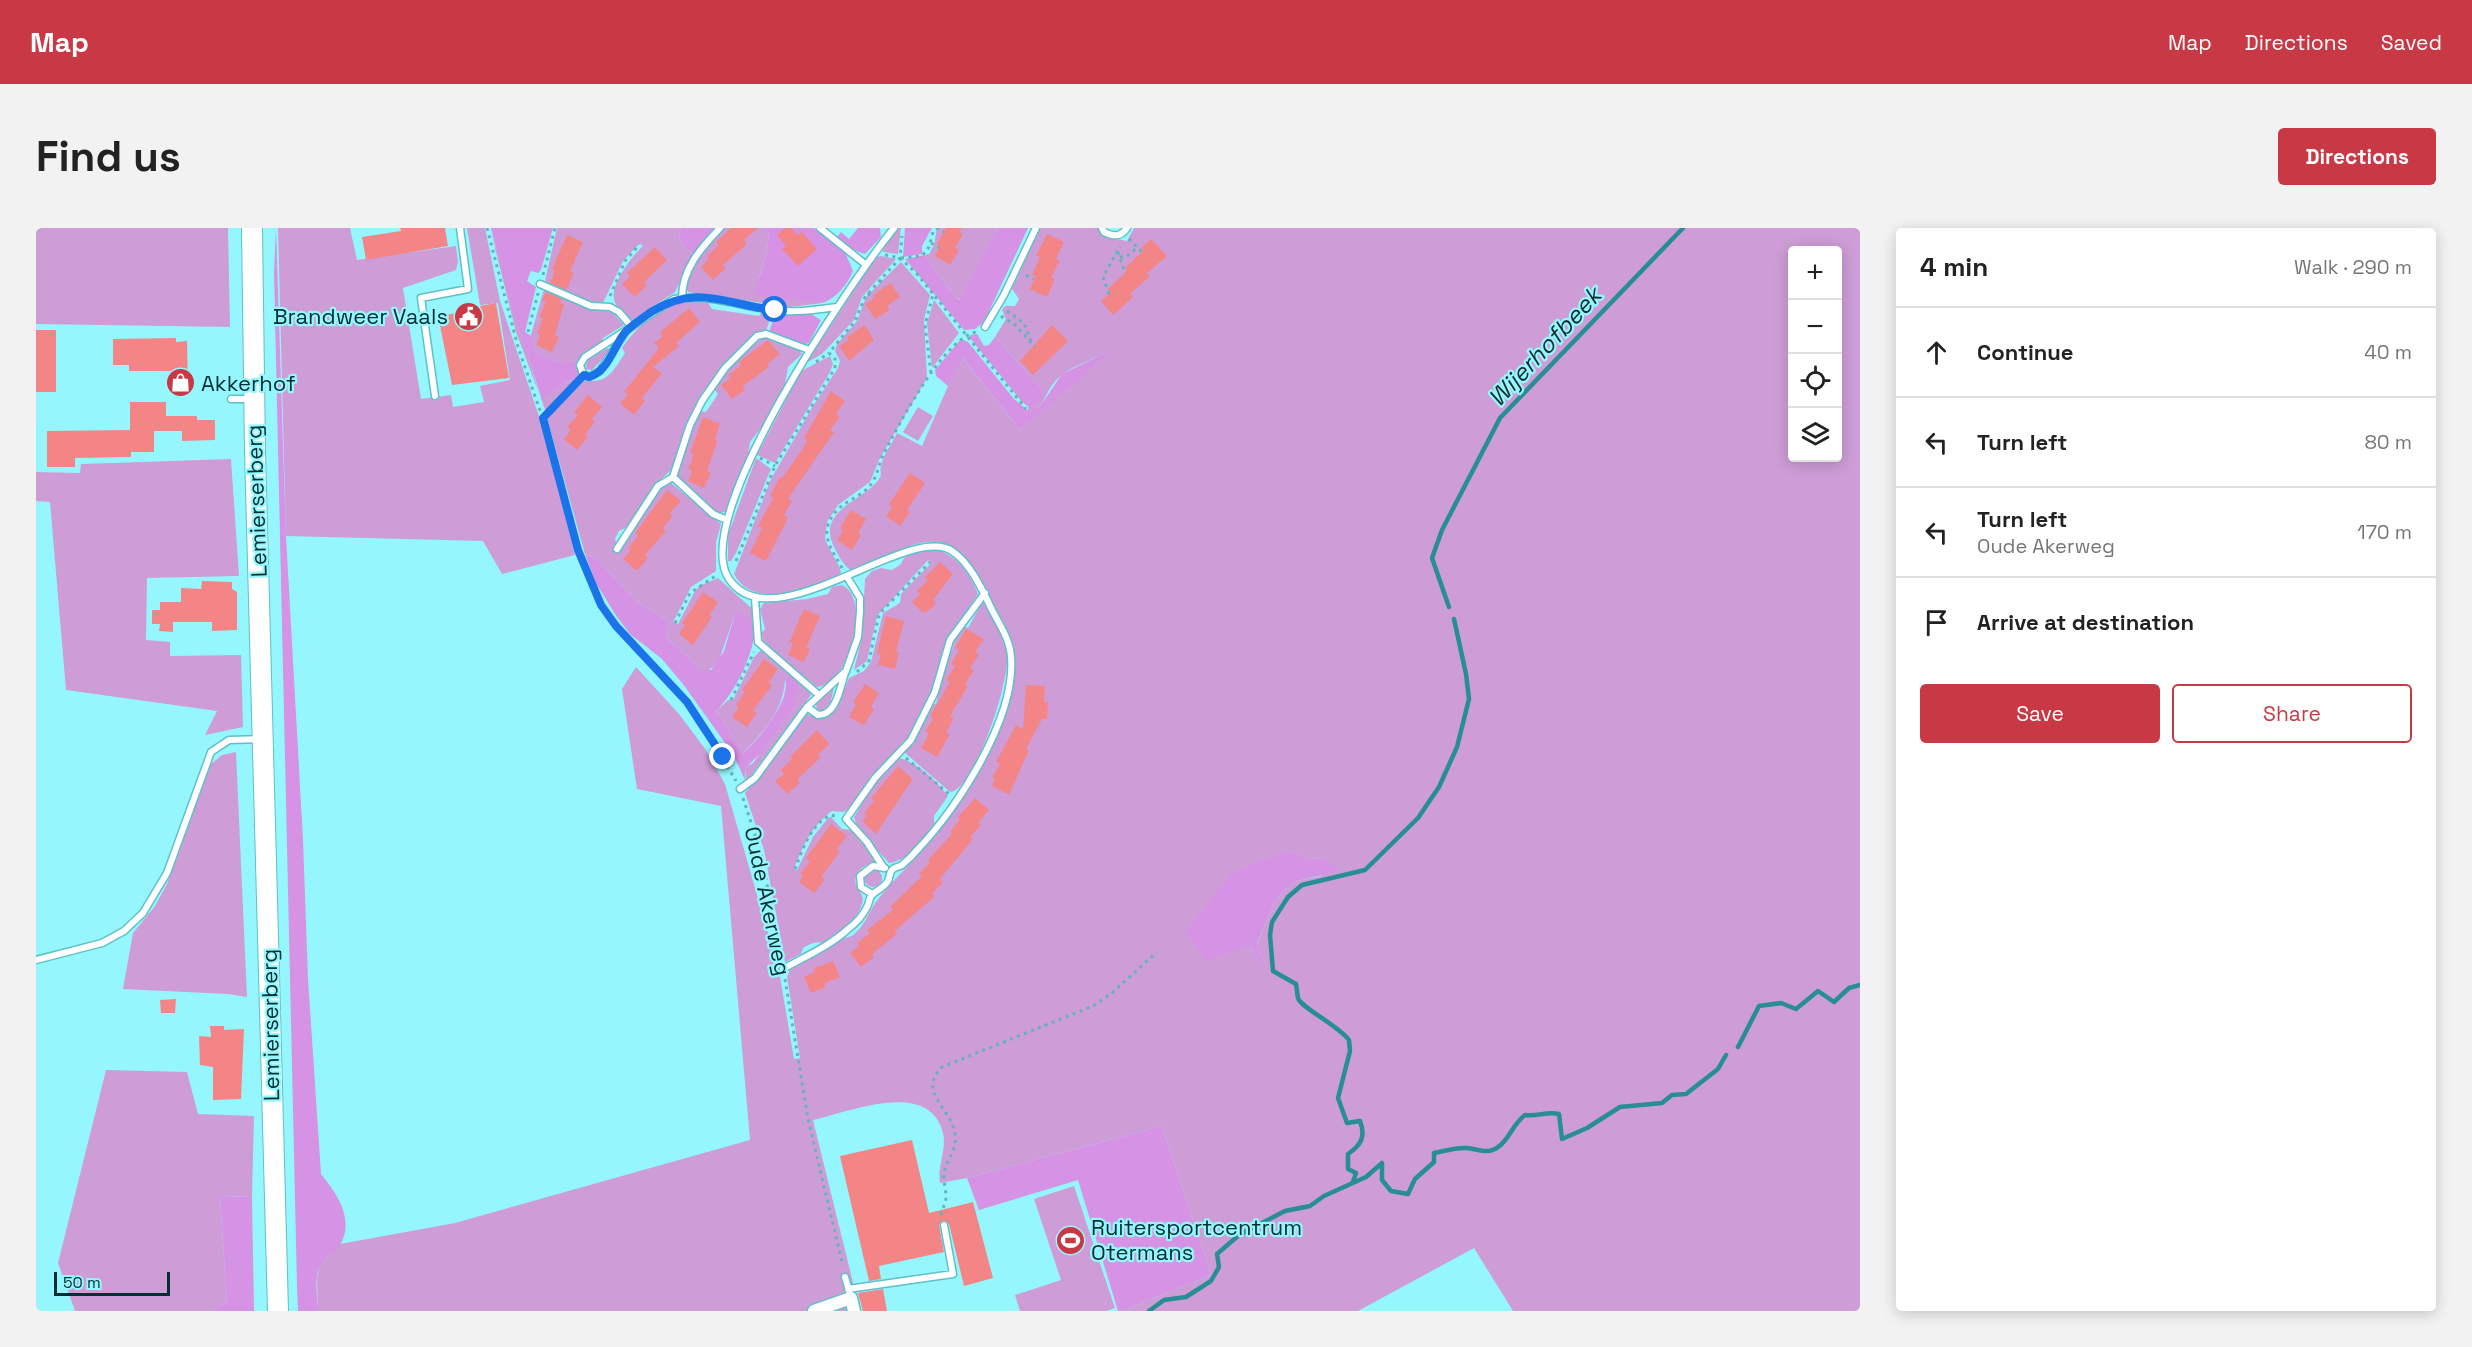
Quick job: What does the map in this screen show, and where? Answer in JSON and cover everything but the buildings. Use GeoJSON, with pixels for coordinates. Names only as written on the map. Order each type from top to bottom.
{"type":"FeatureCollection","features":[{"type":"Feature","properties":{"kind":"main road","name":"Lemierserberg"},"geometry":{"type":"LineString","coordinates":[[252,228],[254,399],[278,1311]]}},
{"type":"Feature","properties":{"kind":"street"},"geometry":{"type":"LineString","coordinates":[[814,1311],[851,1299]]}},
{"type":"Feature","properties":{"kind":"lane"},"geometry":{"type":"LineString","coordinates":[[435,396],[421,298],[468,289],[460,228]]}},
{"type":"Feature","properties":{"kind":"lane"},"geometry":{"type":"LineString","coordinates":[[682,298],[685,275],[695,258],[720,228]]}},
{"type":"Feature","properties":{"kind":"lane"},"geometry":{"type":"LineString","coordinates":[[820,228],[865,264]]}},
{"type":"Feature","properties":{"kind":"lane"},"geometry":{"type":"LineString","coordinates":[[783,969],[848,930],[867,908],[872,894],[885,885],[892,870],[903,864],[918,849],[955,800],[996,728],[1010,683],[1011,654],[1008,642],[984,593],[959,557],[943,546],[935,545],[914,549],[847,577],[797,593],[770,598],[755,598],[738,589],[725,571],[720,555],[727,520],[753,454],[809,350],[865,264],[894,228]]}},
{"type":"Feature","properties":{"kind":"lane"},"geometry":{"type":"LineString","coordinates":[[985,327],[1036,228]]}},
{"type":"Feature","properties":{"kind":"lane"},"geometry":{"type":"LineString","coordinates":[[1102,228],[1111,236],[1121,235],[1127,228]]}},
{"type":"Feature","properties":{"kind":"lane"},"geometry":{"type":"LineString","coordinates":[[540,284],[591,306],[610,307],[632,326]]}},
{"type":"Feature","properties":{"kind":"lane"},"geometry":{"type":"LineString","coordinates":[[624,334],[585,357],[580,367],[584,375],[589,377],[600,371],[624,334],[632,326],[661,306],[682,298],[712,298],[787,312],[837,307]]}},
{"type":"Feature","properties":{"kind":"lane"},"geometry":{"type":"LineString","coordinates":[[617,549],[658,486],[673,477],[690,425],[702,401],[725,368],[757,336],[766,334],[809,350]]}},
{"type":"Feature","properties":{"kind":"lane"},"geometry":{"type":"LineString","coordinates":[[231,399],[254,399]]}},
{"type":"Feature","properties":{"kind":"lane"},"geometry":{"type":"LineString","coordinates":[[673,477],[713,514],[727,520]]}},
{"type":"Feature","properties":{"kind":"lane"},"geometry":{"type":"LineString","coordinates":[[807,707],[818,715],[827,713],[834,706],[858,637],[860,598],[847,577]]}},
{"type":"Feature","properties":{"kind":"lane"},"geometry":{"type":"LineString","coordinates":[[884,868],[867,842],[846,819],[879,774],[911,740],[934,692],[954,631],[984,593]]}},
{"type":"Feature","properties":{"kind":"lane"},"geometry":{"type":"LineString","coordinates":[[755,598],[758,642],[819,694]]}},
{"type":"Feature","properties":{"kind":"lane"},"geometry":{"type":"LineString","coordinates":[[740,789],[755,778],[807,707],[846,671]]}},
{"type":"Feature","properties":{"kind":"lane"},"geometry":{"type":"LineString","coordinates":[[36,960],[102,943],[124,930],[143,913],[167,873],[211,753],[229,740],[263,739]]}},
{"type":"Feature","properties":{"kind":"lane"},"geometry":{"type":"LineString","coordinates":[[872,894],[861,888],[860,876],[873,866],[892,870]]}},
{"type":"Feature","properties":{"kind":"lane"},"geometry":{"type":"LineString","coordinates":[[845,1277],[851,1299],[953,1274],[944,1225]]}},
{"type":"Feature","properties":{"kind":"path","name":"Oude Akerweg"},"geometry":{"type":"LineString","coordinates":[[487,228],[514,336],[543,418],[578,550],[601,605],[616,626],[697,715],[740,789],[761,853],[808,1119],[845,1277]]}},
{"type":"Feature","properties":{"kind":"path"},"geometry":{"type":"LineString","coordinates":[[675,623],[694,589],[735,564],[775,466],[835,368],[835,358],[829,353],[855,321],[868,293],[900,258],[903,228]]}},
{"type":"Feature","properties":{"kind":"path"},"geometry":{"type":"LineString","coordinates":[[874,252],[900,258],[922,256],[935,228],[944,232]]}},
{"type":"Feature","properties":{"kind":"path"},"geometry":{"type":"LineString","coordinates":[[1121,235],[1142,252]]}},
{"type":"Feature","properties":{"kind":"path"},"geometry":{"type":"LineString","coordinates":[[1109,294],[1102,277],[1118,251],[1121,235]]}},
{"type":"Feature","properties":{"kind":"path"},"geometry":{"type":"LineString","coordinates":[[930,243],[939,248]]}},
{"type":"Feature","properties":{"kind":"path"},"geometry":{"type":"LineString","coordinates":[[610,307],[615,280],[625,261],[640,244]]}},
{"type":"Feature","properties":{"kind":"path"},"geometry":{"type":"LineString","coordinates":[[1120,257],[1126,256],[1138,247]]}},
{"type":"Feature","properties":{"kind":"path"},"geometry":{"type":"LineString","coordinates":[[1118,251],[1125,273]]}},
{"type":"Feature","properties":{"kind":"path"},"geometry":{"type":"LineString","coordinates":[[900,258],[933,294],[1026,409]]}},
{"type":"Feature","properties":{"kind":"path"},"geometry":{"type":"LineString","coordinates":[[880,280],[884,287]]}},
{"type":"Feature","properties":{"kind":"path"},"geometry":{"type":"LineString","coordinates":[[868,293],[873,299]]}},
{"type":"Feature","properties":{"kind":"path"},"geometry":{"type":"LineString","coordinates":[[931,374],[925,324],[933,294]]}},
{"type":"Feature","properties":{"kind":"path"},"geometry":{"type":"LineString","coordinates":[[995,310],[1010,313],[1024,323],[1032,339],[1031,342]]}},
{"type":"Feature","properties":{"kind":"path"},"geometry":{"type":"LineString","coordinates":[[995,310],[1007,318],[1035,347]]}},
{"type":"Feature","properties":{"kind":"path"},"geometry":{"type":"LineString","coordinates":[[847,577],[828,541],[829,522],[843,504],[862,492],[874,480],[883,456],[950,346],[964,335],[985,327]]}},
{"type":"Feature","properties":{"kind":"path"},"geometry":{"type":"LineString","coordinates":[[543,418],[584,375]]}},
{"type":"Feature","properties":{"kind":"path"},"geometry":{"type":"LineString","coordinates":[[761,459],[775,466]]}},
{"type":"Feature","properties":{"kind":"path"},"geometry":{"type":"LineString","coordinates":[[846,671],[860,670],[869,661],[878,618],[930,562]]}},
{"type":"Feature","properties":{"kind":"path"},"geometry":{"type":"LineString","coordinates":[[730,700],[758,642]]}},
{"type":"Feature","properties":{"kind":"path"},"geometry":{"type":"LineString","coordinates":[[900,753],[936,780],[955,800]]}},
{"type":"Feature","properties":{"kind":"path"},"geometry":{"type":"LineString","coordinates":[[795,869],[812,834],[825,817],[831,815],[846,819]]}},
{"type":"Feature","properties":{"kind":"path"},"geometry":{"type":"LineString","coordinates":[[944,1225],[942,1210],[946,1200],[944,1175],[955,1145],[955,1133],[932,1088],[935,1074],[942,1067],[1093,1006],[1112,993],[1157,952]]}},
{"type":"Feature","properties":{"kind":"shaded area"},"geometry":{"type":"Polygon","coordinates":[[[36,228],[228,228],[230,327],[36,324],[36,228]]]}},
{"type":"Feature","properties":{"kind":"shaded area"},"geometry":{"type":"Polygon","coordinates":[[[276,228],[286,536],[303,840],[308,979],[321,1174],[338,1198],[346,1226],[340,1245],[323,1262],[319,1270],[318,1311],[298,1311],[297,1287],[274,272],[276,228]]]}},
{"type":"Feature","properties":{"kind":"shaded area"},"geometry":{"type":"Polygon","coordinates":[[[278,228],[350,228],[357,260],[456,246],[458,262],[456,270],[403,288],[421,399],[451,395],[453,407],[484,402],[480,386],[510,380],[498,303],[480,305],[467,228],[485,228],[500,301],[545,434],[575,555],[502,574],[483,541],[286,536],[278,228]]]}},
{"type":"Feature","properties":{"kind":"shaded area"},"geometry":{"type":"Polygon","coordinates":[[[490,228],[539,395],[516,332],[490,228]]]}},
{"type":"Feature","properties":{"kind":"shaded area"},"geometry":{"type":"Polygon","coordinates":[[[491,228],[553,228],[541,270],[538,273],[531,271],[527,281],[536,287],[525,332],[530,335],[535,351],[558,362],[577,362],[580,377],[565,382],[542,400],[507,291],[491,228]]]}},
{"type":"Feature","properties":{"kind":"shaded area"},"geometry":{"type":"Polygon","coordinates":[[[557,228],[681,228],[680,240],[694,254],[675,292],[631,321],[616,305],[614,293],[623,270],[643,246],[640,243],[623,261],[603,303],[590,304],[545,281],[557,228]]]}},
{"type":"Feature","properties":{"kind":"shaded area"},"geometry":{"type":"Polygon","coordinates":[[[681,228],[717,228],[694,254],[680,240],[681,228]]]}},
{"type":"Feature","properties":{"kind":"shaded area"},"geometry":{"type":"Polygon","coordinates":[[[723,228],[762,228],[769,234],[767,252],[759,278],[808,300],[823,303],[790,307],[688,292],[686,285],[692,268],[704,249],[723,228]]]}},
{"type":"Feature","properties":{"kind":"shaded area"},"geometry":{"type":"Polygon","coordinates":[[[762,228],[814,228],[845,252],[853,271],[848,281],[837,294],[823,303],[754,295],[767,252],[769,234],[762,228]]]}},
{"type":"Feature","properties":{"kind":"shaded area"},"geometry":{"type":"Polygon","coordinates":[[[858,228],[880,228],[881,237],[865,254],[853,250],[837,237],[841,232],[849,239],[858,228]]]}},
{"type":"Feature","properties":{"kind":"shaded area"},"geometry":{"type":"Polygon","coordinates":[[[898,228],[901,228],[898,254],[883,252],[882,249],[898,228]]]}},
{"type":"Feature","properties":{"kind":"shaded area"},"geometry":{"type":"Polygon","coordinates":[[[905,228],[932,228],[922,246],[922,254],[903,257],[905,228]]]}},
{"type":"Feature","properties":{"kind":"shaded area"},"geometry":{"type":"Polygon","coordinates":[[[937,228],[997,228],[961,300],[954,296],[925,255],[929,254],[934,245],[937,228]]]}},
{"type":"Feature","properties":{"kind":"shaded area"},"geometry":{"type":"Polygon","coordinates":[[[997,228],[1028,228],[984,322],[975,329],[964,330],[905,259],[925,255],[954,296],[960,300],[997,228]]]}},
{"type":"Feature","properties":{"kind":"shaded area"},"geometry":{"type":"Polygon","coordinates":[[[1040,228],[1098,228],[1103,236],[1127,241],[1134,228],[1860,228],[1860,1311],[1513,1311],[1474,1248],[1358,1311],[1122,1311],[1211,1275],[1162,1126],[967,1178],[940,1183],[944,1139],[935,1116],[922,1107],[905,1103],[887,1103],[813,1120],[860,1311],[318,1311],[317,1278],[320,1265],[340,1244],[455,1223],[750,1140],[721,806],[637,789],[622,689],[636,667],[679,714],[706,750],[725,784],[779,971],[794,1059],[800,1058],[787,977],[790,970],[814,953],[852,936],[879,898],[925,847],[956,807],[985,761],[997,736],[1007,711],[1013,686],[1015,662],[1012,643],[999,614],[970,564],[956,549],[941,543],[926,542],[909,546],[852,571],[844,564],[835,549],[830,536],[831,525],[835,516],[843,508],[872,487],[879,479],[884,458],[897,433],[922,446],[961,356],[1020,430],[1106,352],[1065,373],[1053,384],[1037,409],[1028,412],[1028,407],[1035,407],[1044,392],[995,337],[1006,319],[1002,310],[1005,306],[1015,306],[1019,299],[1012,289],[1040,228]],[[1288,850],[1250,945],[1265,973],[1257,944],[1273,905],[1283,891],[1297,881],[1321,876],[1323,858],[1309,859],[1288,850]]]}},
{"type":"Feature","properties":{"kind":"shaded area"},"geometry":{"type":"Polygon","coordinates":[[[876,257],[896,259],[862,297],[854,320],[822,354],[806,363],[876,257]]]}},
{"type":"Feature","properties":{"kind":"shaded area"},"geometry":{"type":"Polygon","coordinates":[[[901,262],[930,295],[924,320],[927,378],[880,458],[870,482],[838,505],[827,522],[825,540],[840,568],[841,575],[784,593],[755,592],[743,585],[734,574],[771,479],[838,368],[840,361],[835,351],[837,344],[857,321],[866,297],[901,262]]]}},
{"type":"Feature","properties":{"kind":"shaded area"},"geometry":{"type":"Polygon","coordinates":[[[544,289],[591,309],[612,312],[624,325],[603,338],[602,344],[583,353],[577,362],[558,362],[535,351],[530,338],[544,289]]]}},
{"type":"Feature","properties":{"kind":"shaded area"},"geometry":{"type":"Polygon","coordinates":[[[934,300],[959,333],[932,368],[927,323],[934,300]]]}},
{"type":"Feature","properties":{"kind":"shaded area"},"geometry":{"type":"Polygon","coordinates":[[[683,301],[708,303],[712,309],[759,316],[762,311],[772,313],[766,331],[754,334],[700,400],[670,471],[658,482],[631,525],[619,531],[615,539],[619,550],[658,491],[670,482],[721,524],[716,542],[716,571],[691,587],[673,622],[678,624],[699,586],[718,578],[750,607],[753,607],[756,622],[734,617],[718,663],[706,672],[701,670],[666,636],[670,623],[637,602],[597,559],[585,554],[547,418],[585,380],[599,380],[609,375],[625,353],[622,348],[648,319],[665,308],[683,301]]]}},
{"type":"Feature","properties":{"kind":"shaded area"},"geometry":{"type":"Polygon","coordinates":[[[811,314],[821,320],[809,343],[801,345],[769,332],[775,315],[811,314]]]}},
{"type":"Feature","properties":{"kind":"shaded area"},"geometry":{"type":"Polygon","coordinates":[[[977,334],[984,346],[989,345],[995,337],[1045,393],[1035,407],[1030,408],[1022,402],[970,338],[970,335],[977,334]]]}},
{"type":"Feature","properties":{"kind":"shaded area"},"geometry":{"type":"Polygon","coordinates":[[[765,336],[798,349],[802,354],[788,367],[785,384],[763,425],[750,442],[748,457],[726,512],[717,513],[678,478],[681,453],[699,411],[706,412],[718,394],[713,388],[743,353],[765,336]]]}},
{"type":"Feature","properties":{"kind":"shaded area"},"geometry":{"type":"Polygon","coordinates":[[[961,339],[968,342],[1014,399],[1030,412],[1041,405],[1062,374],[1107,352],[1108,354],[1020,430],[962,357],[948,386],[936,376],[935,370],[961,339]]]}},
{"type":"Feature","properties":{"kind":"shaded area"},"geometry":{"type":"Polygon","coordinates":[[[608,348],[611,350],[592,370],[586,369],[587,360],[608,348]]]}},
{"type":"Feature","properties":{"kind":"shaded area"},"geometry":{"type":"Polygon","coordinates":[[[830,356],[833,364],[830,372],[775,463],[757,455],[801,371],[830,356]]]}},
{"type":"Feature","properties":{"kind":"shaded area"},"geometry":{"type":"Polygon","coordinates":[[[580,377],[547,415],[541,400],[565,382],[580,377]]]}},
{"type":"Feature","properties":{"kind":"shaded area"},"geometry":{"type":"Polygon","coordinates":[[[918,407],[933,416],[918,441],[903,432],[918,407]]]}},
{"type":"Feature","properties":{"kind":"shaded area"},"geometry":{"type":"Polygon","coordinates":[[[756,458],[771,469],[736,553],[731,561],[728,561],[728,535],[756,458]]]}},
{"type":"Feature","properties":{"kind":"shaded area"},"geometry":{"type":"Polygon","coordinates":[[[231,459],[239,576],[147,578],[146,640],[170,642],[170,656],[241,655],[243,727],[205,735],[217,711],[66,690],[50,502],[36,501],[36,472],[80,473],[81,464],[231,459]]]}},
{"type":"Feature","properties":{"kind":"shaded area"},"geometry":{"type":"Polygon","coordinates":[[[929,549],[946,553],[960,564],[978,594],[946,641],[932,690],[908,740],[881,767],[850,809],[843,812],[832,811],[819,823],[805,844],[794,869],[797,870],[813,837],[828,818],[831,817],[842,829],[853,830],[878,862],[865,866],[856,876],[856,885],[863,899],[858,913],[848,925],[829,939],[823,943],[808,945],[803,948],[801,954],[785,962],[764,850],[745,793],[806,714],[822,719],[831,715],[838,706],[849,678],[864,671],[871,662],[883,613],[900,603],[901,594],[931,563],[928,560],[877,616],[867,661],[854,670],[862,637],[865,579],[872,571],[881,568],[892,570],[900,565],[905,557],[929,549]]]}},
{"type":"Feature","properties":{"kind":"shaded area"},"geometry":{"type":"Polygon","coordinates":[[[585,554],[597,559],[637,602],[670,623],[666,636],[701,670],[711,670],[724,651],[734,617],[738,613],[756,622],[744,670],[731,693],[716,711],[743,753],[775,714],[783,699],[787,679],[791,672],[798,682],[795,706],[761,753],[745,768],[745,780],[733,754],[683,684],[662,659],[630,634],[615,614],[596,583],[585,554]]]}},
{"type":"Feature","properties":{"kind":"shaded area"},"geometry":{"type":"Polygon","coordinates":[[[842,585],[851,593],[855,606],[856,622],[853,640],[839,672],[829,683],[817,687],[764,643],[761,633],[765,629],[760,609],[764,603],[807,599],[828,594],[832,587],[842,585]]]}},
{"type":"Feature","properties":{"kind":"shaded area"},"geometry":{"type":"Polygon","coordinates":[[[983,601],[1004,642],[1007,656],[1003,687],[980,754],[960,787],[950,792],[904,752],[932,704],[936,704],[959,629],[962,625],[968,628],[983,601]]]}},
{"type":"Feature","properties":{"kind":"shaded area"},"geometry":{"type":"Polygon","coordinates":[[[761,650],[810,689],[811,695],[746,782],[745,767],[753,763],[795,706],[785,680],[777,711],[765,729],[743,753],[716,711],[728,700],[733,700],[754,657],[761,650]]]}},
{"type":"Feature","properties":{"kind":"shaded area"},"geometry":{"type":"Polygon","coordinates":[[[834,688],[830,704],[823,710],[817,710],[816,704],[834,688]]]}},
{"type":"Feature","properties":{"kind":"shaded area"},"geometry":{"type":"Polygon","coordinates":[[[236,752],[247,997],[123,989],[133,933],[155,906],[167,884],[211,764],[222,755],[236,752]]]}},
{"type":"Feature","properties":{"kind":"shaded area"},"geometry":{"type":"Polygon","coordinates":[[[897,758],[911,762],[918,767],[932,778],[948,796],[934,816],[934,824],[920,842],[903,858],[889,863],[857,827],[854,817],[871,789],[897,758]]]}},
{"type":"Feature","properties":{"kind":"shaded area"},"geometry":{"type":"Polygon","coordinates":[[[1288,850],[1309,859],[1323,858],[1339,871],[1297,881],[1283,891],[1273,905],[1257,943],[1266,975],[1250,945],[1207,961],[1185,932],[1232,873],[1288,850]]]}},
{"type":"Feature","properties":{"kind":"shaded area"},"geometry":{"type":"Polygon","coordinates":[[[873,869],[879,872],[882,878],[879,884],[873,887],[867,884],[864,878],[867,872],[873,869]]]}},
{"type":"Feature","properties":{"kind":"shaded area"},"geometry":{"type":"Polygon","coordinates":[[[106,1070],[187,1072],[198,1114],[254,1116],[252,1197],[220,1196],[227,1302],[211,1311],[75,1311],[58,1263],[106,1070]]]}},
{"type":"Feature","properties":{"kind":"shaded area"},"geometry":{"type":"Polygon","coordinates":[[[1162,1126],[1211,1275],[1122,1311],[1118,1311],[1078,1180],[979,1210],[967,1178],[1162,1126]]]}},
{"type":"Feature","properties":{"kind":"shaded area","name":"Ruitersportcentrum Otermans"},"geometry":{"type":"Polygon","coordinates":[[[1074,1186],[1115,1308],[1106,1311],[1020,1311],[1015,1295],[1061,1280],[1034,1199],[1074,1186]]]}},
{"type":"Feature","properties":{"kind":"shaded area"},"geometry":{"type":"Polygon","coordinates":[[[220,1196],[252,1197],[254,1311],[211,1311],[227,1302],[220,1196]]]}},
{"type":"Feature","properties":{"kind":"waterway","name":"Wijerhofbeek"},"geometry":{"type":"LineString","coordinates":[[1449,607],[1432,558],[1442,530],[1500,418],[1683,228]]}},
{"type":"Feature","properties":{"kind":"waterway","name":"Wijerhofbeek"},"geometry":{"type":"LineString","coordinates":[[1353,1182],[1356,1173],[1348,1169],[1348,1154],[1361,1140],[1362,1127],[1360,1121],[1347,1123],[1338,1098],[1350,1051],[1349,1040],[1301,1002],[1298,998],[1296,984],[1273,971],[1270,935],[1272,922],[1288,897],[1302,885],[1365,870],[1418,818],[1439,787],[1457,747],[1469,699],[1454,619]]}},
{"type":"Feature","properties":{"kind":"waterway"},"geometry":{"type":"LineString","coordinates":[[1738,1047],[1759,1006],[1781,1003],[1796,1009],[1818,991],[1834,1002],[1849,988],[1860,985]]}},
{"type":"Feature","properties":{"kind":"waterway"},"geometry":{"type":"LineString","coordinates":[[1149,1311],[1164,1300],[1186,1297],[1211,1281],[1219,1267],[1217,1254],[1239,1235],[1285,1211],[1310,1206],[1324,1196],[1366,1177],[1382,1163],[1382,1180],[1391,1191],[1408,1194],[1415,1179],[1434,1162],[1434,1153],[1459,1148],[1487,1151],[1494,1149],[1502,1144],[1525,1115],[1559,1114],[1562,1139],[1587,1128],[1620,1107],[1662,1103],[1672,1095],[1686,1094],[1718,1069],[1726,1055]]}},
{"type":"Feature","properties":{"kind":"place","name":"Brandweer Vaals"},"geometry":{"type":"Point","coordinates":[469,316]}},
{"type":"Feature","properties":{"kind":"place","name":"Akkerhof"},"geometry":{"type":"Point","coordinates":[180,383]}},
{"type":"Feature","properties":{"kind":"place","name":"Ruitersportcentrum Otermans"},"geometry":{"type":"Point","coordinates":[1070,1240]}},
{"type":"Feature","properties":{"kind":"route"},"geometry":{"type":"LineString","coordinates":[[723,757],[687,702],[616,626],[601,605],[588,579],[578,550],[543,418],[584,375],[589,377],[600,371],[624,334],[632,326],[674,299],[712,298],[775,310]]}}]}
